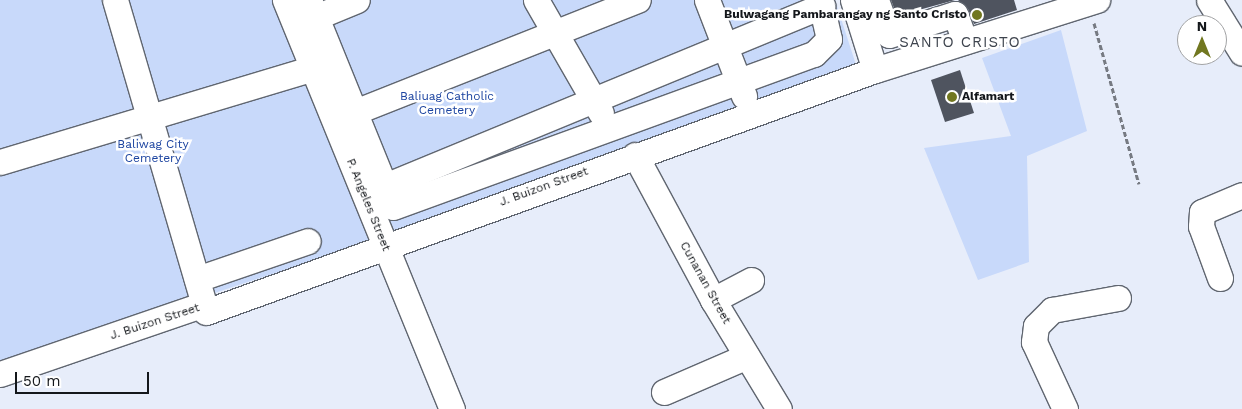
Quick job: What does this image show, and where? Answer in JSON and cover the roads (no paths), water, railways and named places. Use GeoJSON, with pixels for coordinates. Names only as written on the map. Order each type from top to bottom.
{"type":"FeatureCollection","features":[{"type":"Feature","properties":{"kind":"street"},"geometry":{"type":"LineString","coordinates":[[115,0],[204,304]]}},
{"type":"Feature","properties":{"kind":"street","name":"P. Angeles Street"},"geometry":{"type":"LineString","coordinates":[[285,0],[452,409]]}},
{"type":"Feature","properties":{"kind":"street"},"geometry":{"type":"LineString","coordinates":[[357,0],[313,9],[357,110],[385,186],[393,207],[739,81],[822,48],[829,39],[821,3],[385,186]]}},
{"type":"Feature","properties":{"kind":"street","name":"Cunanan Street"},"geometry":{"type":"LineString","coordinates":[[536,0],[611,128],[632,156],[713,300],[779,409]]}},
{"type":"Feature","properties":{"kind":"street"},"geometry":{"type":"LineString","coordinates":[[335,120],[638,0]]}},
{"type":"Feature","properties":{"kind":"street"},"geometry":{"type":"LineString","coordinates":[[707,0],[726,44],[751,115]]}},
{"type":"Feature","properties":{"kind":"street"},"geometry":{"type":"LineString","coordinates":[[853,0],[875,70]]}},
{"type":"Feature","properties":{"kind":"street"},"geometry":{"type":"LineString","coordinates":[[876,0],[889,35],[955,14],[965,41]]}},
{"type":"Feature","properties":{"kind":"street"},"geometry":{"type":"LineString","coordinates":[[1209,0],[1242,53]]}},
{"type":"Feature","properties":{"kind":"street","name":"J. Buizon Street"},"geometry":{"type":"LineString","coordinates":[[0,374],[204,304],[206,312],[384,244],[875,70],[965,41],[1044,8],[1093,1]]}},
{"type":"Feature","properties":{"kind":"street"},"geometry":{"type":"LineString","coordinates":[[0,162],[313,68]]}},
{"type":"Feature","properties":{"kind":"street"},"geometry":{"type":"LineString","coordinates":[[1220,278],[1201,226],[1202,212],[1242,195]]}},
{"type":"Feature","properties":{"kind":"street"},"geometry":{"type":"LineString","coordinates":[[197,279],[308,241]]}},
{"type":"Feature","properties":{"kind":"street"},"geometry":{"type":"LineString","coordinates":[[713,300],[751,280]]}},
{"type":"Feature","properties":{"kind":"street"},"geometry":{"type":"LineString","coordinates":[[1066,409],[1034,342],[1036,326],[1052,310],[1118,298]]}},
{"type":"Feature","properties":{"kind":"street"},"geometry":{"type":"LineString","coordinates":[[664,392],[747,356]]}},
{"type":"Feature","properties":{"kind":"place","name":"Bulwagang Pambarangay ng Santo Cristo"},"geometry":{"type":"Point","coordinates":[977,15]}},
{"type":"Feature","properties":{"kind":"place","name":"Alfamart"},"geometry":{"type":"Point","coordinates":[952,97]}},
{"type":"Feature","properties":{"kind":"district","name":"SANTO CRISTO"},"geometry":{"type":"Point","coordinates":[960,43]}},
{"type":"Feature","properties":{"kind":"park label","name":"Baliuag Catholic Cemetery"},"geometry":{"type":"Point","coordinates":[447,104]}},
{"type":"Feature","properties":{"kind":"park label","name":"Baliwag City Cemetery"},"geometry":{"type":"Point","coordinates":[153,152]}}]}
